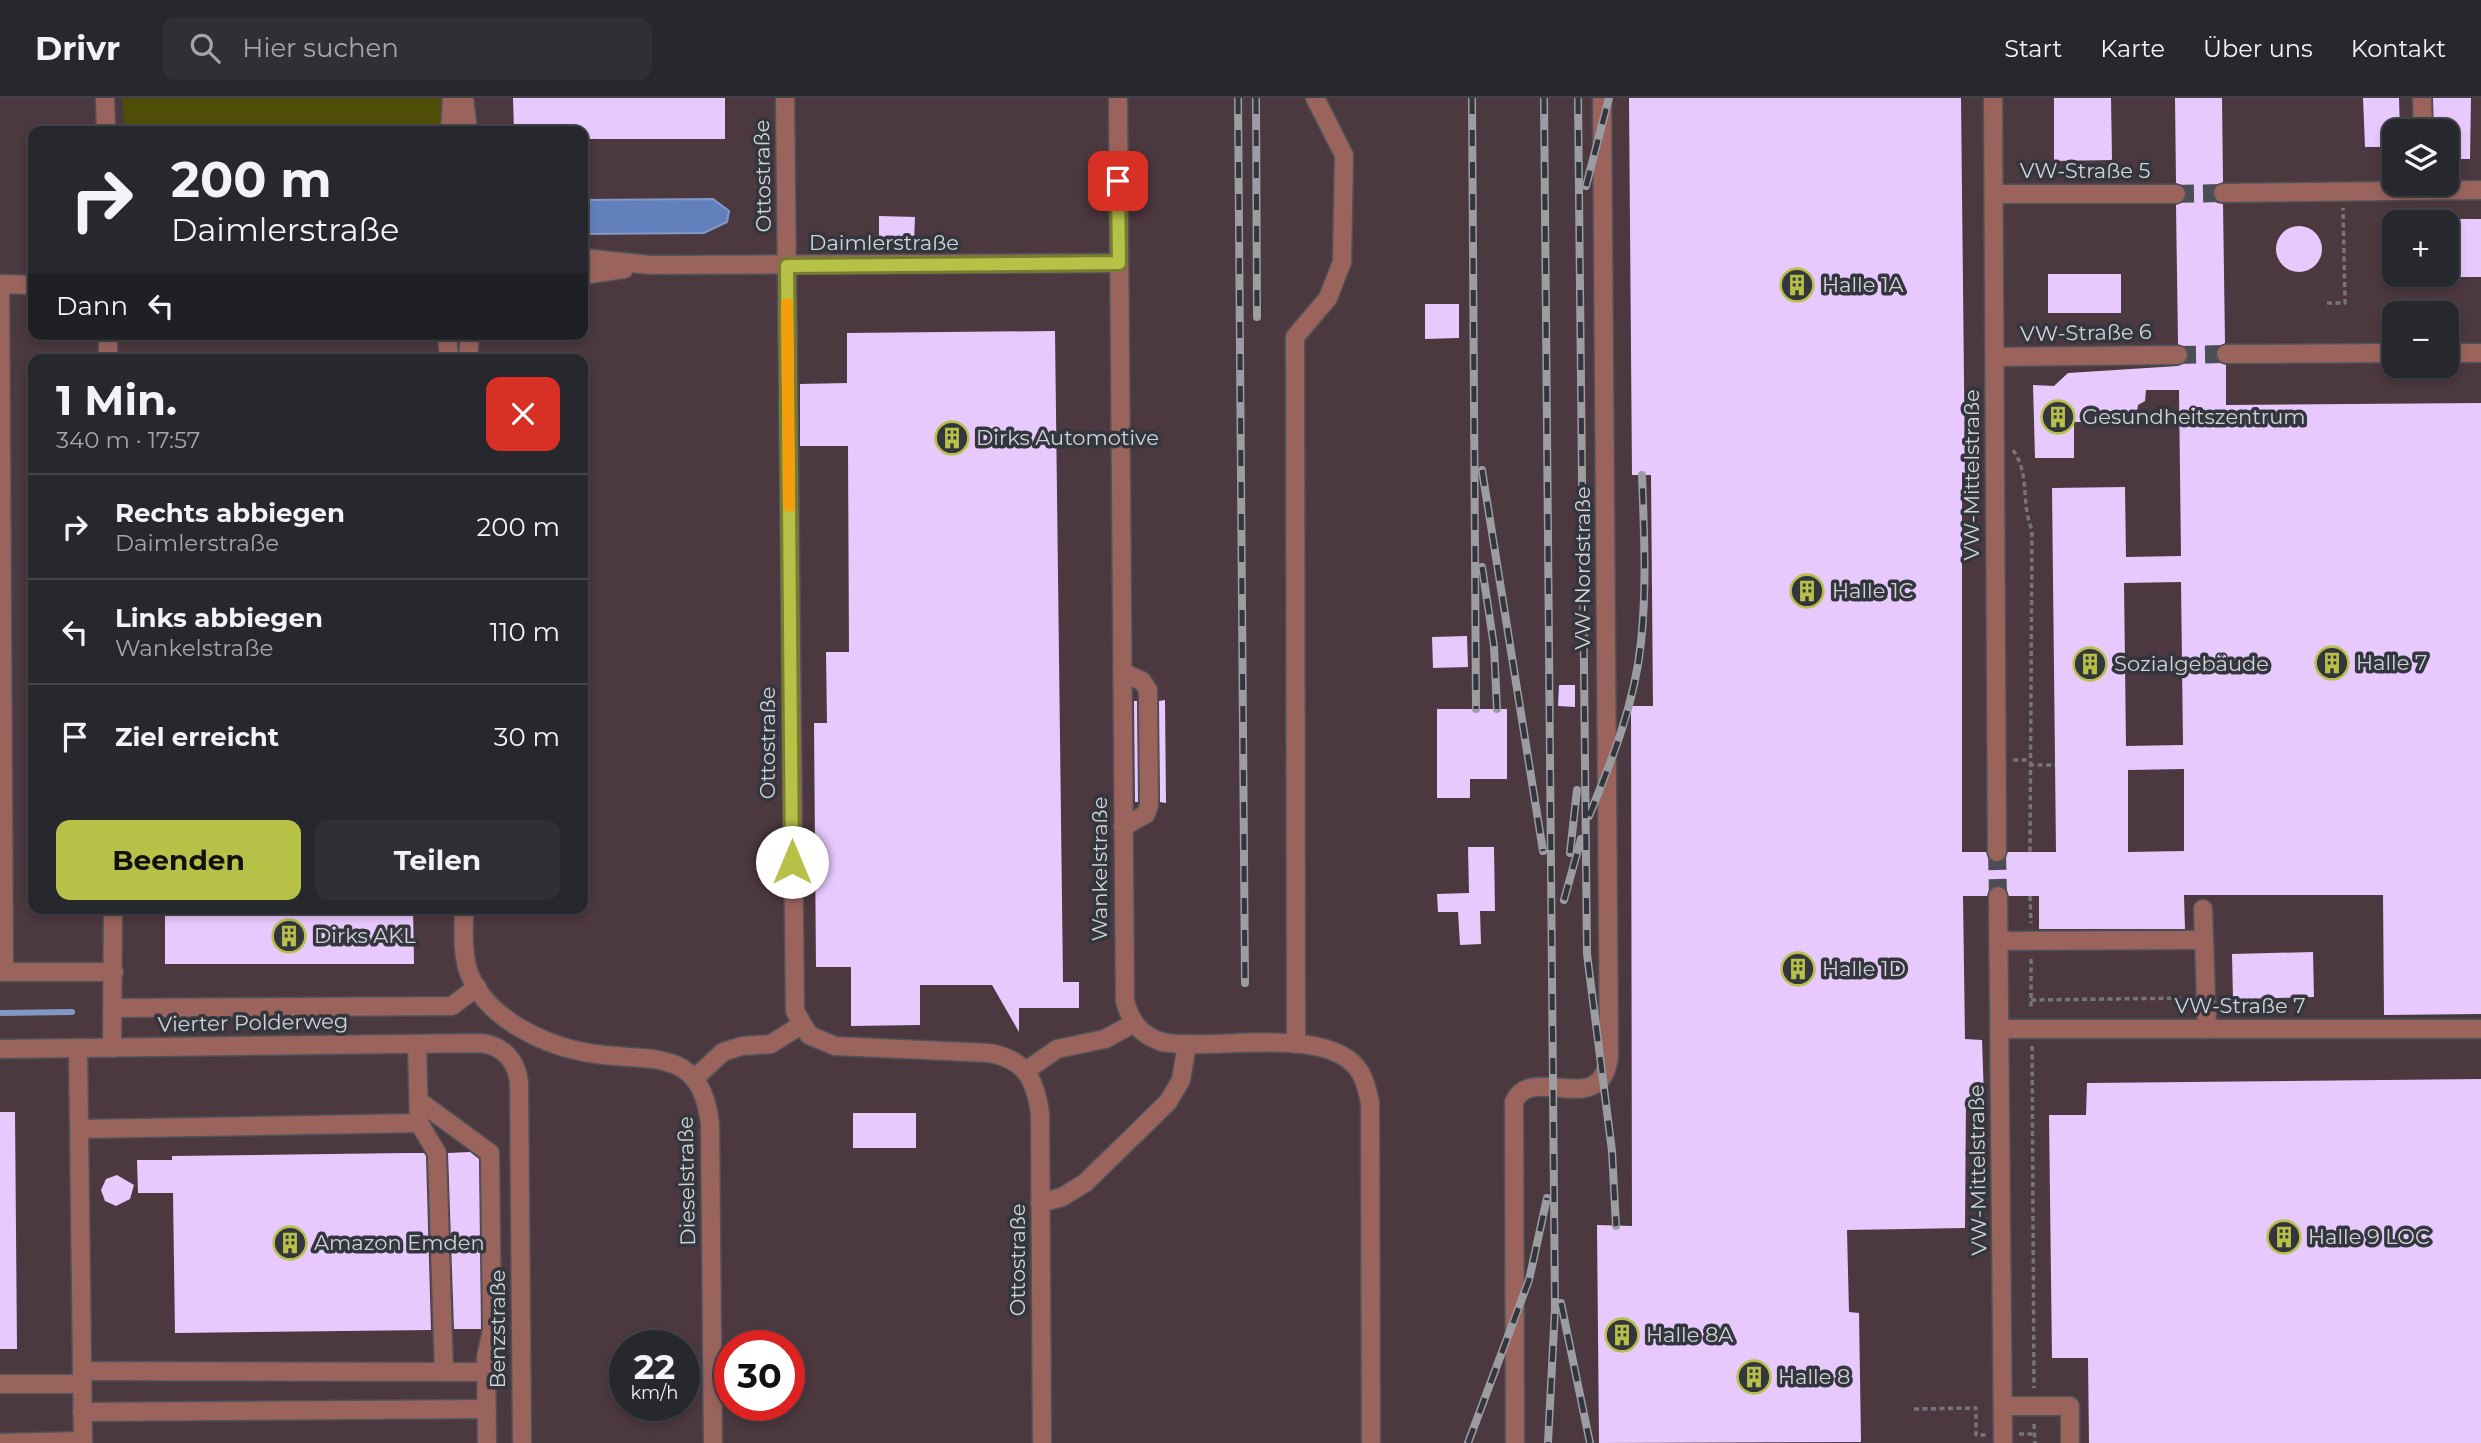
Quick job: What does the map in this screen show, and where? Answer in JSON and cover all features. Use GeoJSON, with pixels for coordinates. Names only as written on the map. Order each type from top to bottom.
{"type":"FeatureCollection","features":[{"type":"Feature","properties":{"kind":"street"},"geometry":{"type":"LineString","coordinates":[[105,98],[106,126]]}},
{"type":"Feature","properties":{"kind":"street"},"geometry":{"type":"LineString","coordinates":[[450,126],[452,98]]}},
{"type":"Feature","properties":{"kind":"street"},"geometry":{"type":"LineString","coordinates":[[464,98],[467,126]]}},
{"type":"Feature","properties":{"kind":"street","name":"Ottostraße"},"geometry":{"type":"LineString","coordinates":[[785,98],[793,997],[801,1025]]}},
{"type":"Feature","properties":{"kind":"street","name":"Wankelstraße"},"geometry":{"type":"LineString","coordinates":[[1118,98],[1124,989],[1125,1002],[1134,1023]]}},
{"type":"Feature","properties":{"kind":"street"},"geometry":{"type":"LineString","coordinates":[[1296,1044],[1295,337],[1328,298],[1342,262],[1344,182],[1344,155],[1315,98]]}},
{"type":"Feature","properties":{"kind":"street","name":"VW-Nordstraße"},"geometry":{"type":"LineString","coordinates":[[1515,1443],[1514,1102],[1520,1092],[1529,1087],[1583,1088],[1596,1084],[1606,1073],[1609,1038],[1602,98]]}},
{"type":"Feature","properties":{"kind":"street","name":"VW-Mittelstraße"},"geometry":{"type":"LineString","coordinates":[[1993,98],[1997,852]]}},
{"type":"Feature","properties":{"kind":"street"},"geometry":{"type":"LineString","coordinates":[[2422,98],[2423,119]]}},
{"type":"Feature","properties":{"kind":"street"},"geometry":{"type":"LineString","coordinates":[[2459,189],[2481,190]]}},
{"type":"Feature","properties":{"kind":"street"},"geometry":{"type":"LineString","coordinates":[[2223,193],[2382,190]]}},
{"type":"Feature","properties":{"kind":"street","name":"VW-Straße 5"},"geometry":{"type":"LineString","coordinates":[[1993,194],[2176,194]]}},
{"type":"Feature","properties":{"kind":"street","name":"Daimlerstraße"},"geometry":{"type":"LineString","coordinates":[[588,259],[650,265],[1119,263]]}},
{"type":"Feature","properties":{"kind":"street","name":"Daimlerstraße"},"geometry":{"type":"LineString","coordinates":[[588,274],[650,265]]}},
{"type":"Feature","properties":{"kind":"street"},"geometry":{"type":"LineString","coordinates":[[28,285],[0,284],[2,972],[114,972]]}},
{"type":"Feature","properties":{"kind":"street"},"geometry":{"type":"LineString","coordinates":[[2225,354],[2382,353]]}},
{"type":"Feature","properties":{"kind":"street"},"geometry":{"type":"LineString","coordinates":[[2459,353],[2481,353]]}},
{"type":"Feature","properties":{"kind":"street","name":"VW-Straße 6"},"geometry":{"type":"LineString","coordinates":[[1994,357],[2178,355]]}},
{"type":"Feature","properties":{"kind":"street"},"geometry":{"type":"LineString","coordinates":[[1122,672],[1142,681],[1148,690],[1149,792],[1146,814],[1123,827]]}},
{"type":"Feature","properties":{"kind":"street","name":"VW-Mittelstraße"},"geometry":{"type":"LineString","coordinates":[[1998,896],[2003,1439]]}},
{"type":"Feature","properties":{"kind":"street"},"geometry":{"type":"LineString","coordinates":[[2203,909],[2207,1029]]}},
{"type":"Feature","properties":{"kind":"street"},"geometry":{"type":"LineString","coordinates":[[111,1048],[114,1007],[113,914]]}},
{"type":"Feature","properties":{"kind":"street"},"geometry":{"type":"LineString","coordinates":[[464,914],[464,955],[477,987],[490,1004],[509,1019],[546,1041],[596,1055],[666,1062],[695,1078],[723,1052],[741,1046],[771,1044],[801,1025],[809,1035],[835,1046],[989,1053],[1011,1059],[1027,1070],[1057,1049],[1105,1039],[1134,1023],[1151,1038],[1187,1044],[1296,1044],[1337,1052],[1360,1071],[1366,1085],[1370,1117],[1371,1443]]}},
{"type":"Feature","properties":{"kind":"street"},"geometry":{"type":"LineString","coordinates":[[1998,941],[2204,940]]}},
{"type":"Feature","properties":{"kind":"street"},"geometry":{"type":"LineString","coordinates":[[114,1007],[452,1006],[477,987]]}},
{"type":"Feature","properties":{"kind":"street","name":"VW-Straße 7"},"geometry":{"type":"LineString","coordinates":[[1999,1029],[2481,1029]]}},
{"type":"Feature","properties":{"kind":"street","name":"Vierter Polderweg"},"geometry":{"type":"LineString","coordinates":[[0,1049],[481,1043],[504,1051]]}},
{"type":"Feature","properties":{"kind":"street"},"geometry":{"type":"LineString","coordinates":[[417,1044],[419,1123],[437,1153],[444,1372]]}},
{"type":"Feature","properties":{"kind":"street"},"geometry":{"type":"LineString","coordinates":[[1040,1203],[1062,1197],[1085,1183],[1168,1102],[1181,1080],[1187,1044]]}},
{"type":"Feature","properties":{"kind":"street"},"geometry":{"type":"LineString","coordinates":[[0,1443],[83,1442],[78,1048]]}},
{"type":"Feature","properties":{"kind":"street","name":"Benzstraße"},"geometry":{"type":"LineString","coordinates":[[504,1051],[515,1065],[519,1082],[522,1443]]}},
{"type":"Feature","properties":{"kind":"street","name":"Ottostraße"},"geometry":{"type":"LineString","coordinates":[[1027,1070],[1037,1092],[1040,1113],[1042,1443]]}},
{"type":"Feature","properties":{"kind":"street","name":"Dieselstraße"},"geometry":{"type":"LineString","coordinates":[[695,1078],[708,1105],[710,1123],[713,1443]]}},
{"type":"Feature","properties":{"kind":"street"},"geometry":{"type":"LineString","coordinates":[[419,1101],[491,1153],[492,1330],[486,1372],[487,1443]]}},
{"type":"Feature","properties":{"kind":"street"},"geometry":{"type":"LineString","coordinates":[[81,1129],[419,1123]]}},
{"type":"Feature","properties":{"kind":"street"},"geometry":{"type":"LineString","coordinates":[[0,1384],[82,1377],[486,1372]]}},
{"type":"Feature","properties":{"kind":"street"},"geometry":{"type":"LineString","coordinates":[[2003,1406],[2070,1406],[2070,1443]]}},
{"type":"Feature","properties":{"kind":"street"},"geometry":{"type":"LineString","coordinates":[[82,1412],[487,1409]]}},
{"type":"Feature","properties":{"kind":"path"},"geometry":{"type":"LineString","coordinates":[[2327,303],[2345,303],[2343,192]]}},
{"type":"Feature","properties":{"kind":"path"},"geometry":{"type":"LineString","coordinates":[[2010,445],[2024,466],[2025,513],[2032,530],[2033,753],[2029,765],[2030,852]]}},
{"type":"Feature","properties":{"kind":"path"},"geometry":{"type":"LineString","coordinates":[[2029,765],[2055,765]]}},
{"type":"Feature","properties":{"kind":"path"},"geometry":{"type":"LineString","coordinates":[[2031,896],[2035,1443]]}},
{"type":"Feature","properties":{"kind":"path"},"geometry":{"type":"LineString","coordinates":[[2031,1000],[2206,998]]}},
{"type":"Feature","properties":{"kind":"path"},"geometry":{"type":"LineString","coordinates":[[1914,1409],[1976,1408],[1976,1435],[2003,1439],[2034,1434]]}},
{"type":"Feature","properties":{"kind":"shaded area"},"geometry":{"type":"Polygon","coordinates":[[[0,98],[2481,98],[2481,1443],[0,1443],[0,98]]]}},
{"type":"Feature","properties":{"kind":"shaded area"},"geometry":{"type":"Polygon","coordinates":[[[123,98],[441,98],[441,126],[124,126],[123,98]]]}},
{"type":"Feature","properties":{"kind":"water"},"geometry":{"type":"Polygon","coordinates":[[[713,199],[729,211],[727,222],[704,233],[588,234],[588,200],[713,199]]]}},
{"type":"Feature","properties":{"kind":"building"},"geometry":{"type":"Polygon","coordinates":[[[513,98],[725,98],[725,139],[588,139],[588,126],[514,126],[513,98]]]}},
{"type":"Feature","properties":{"kind":"building"},"geometry":{"type":"Polygon","coordinates":[[[1629,98],[1961,98],[1965,473],[1962,472],[1962,852],[1986,852],[1988,858],[1996,863],[2003,861],[2008,852],[2056,852],[2052,488],[2125,487],[2126,557],[2181,556],[2179,390],[2146,390],[2145,401],[2138,405],[2137,412],[2082,411],[2082,422],[2074,422],[2074,458],[2035,458],[2033,385],[2054,386],[2068,373],[2178,366],[2188,360],[2187,349],[2178,344],[2176,205],[2185,200],[2187,193],[2182,185],[2176,183],[2175,98],[2222,98],[2223,182],[2213,187],[2212,194],[2217,203],[2223,204],[2225,343],[2217,348],[2215,355],[2220,363],[2226,365],[2226,405],[2481,403],[2481,1014],[2384,1015],[2383,895],[2184,895],[2185,929],[2039,929],[2039,896],[2009,896],[2004,887],[1997,885],[1989,890],[1987,896],[1963,896],[1965,1039],[1982,1040],[1984,1098],[1966,1098],[1965,1228],[1847,1230],[1849,1312],[1859,1313],[1861,1442],[1599,1443],[1597,1225],[1632,1226],[1631,706],[1653,706],[1651,475],[1632,475],[1629,98]],[[2181,582],[2124,583],[2126,746],[2183,745],[2181,582]],[[2184,769],[2128,770],[2128,852],[2184,851],[2184,769]]]}},
{"type":"Feature","properties":{"kind":"building"},"geometry":{"type":"Polygon","coordinates":[[[2054,98],[2111,98],[2112,160],[2054,161],[2054,98]]]}},
{"type":"Feature","properties":{"kind":"building"},"geometry":{"type":"Polygon","coordinates":[[[2363,98],[2399,98],[2400,119],[2382,119],[2382,147],[2365,147],[2363,98]]]}},
{"type":"Feature","properties":{"kind":"building"},"geometry":{"type":"Polygon","coordinates":[[[2433,98],[2471,98],[2470,159],[2459,159],[2459,119],[2434,119],[2433,98]]]}},
{"type":"Feature","properties":{"kind":"building"},"geometry":{"type":"Polygon","coordinates":[[[879,216],[915,217],[914,242],[879,242],[879,216]]]}},
{"type":"Feature","properties":{"kind":"building"},"geometry":{"type":"Polygon","coordinates":[[[2459,219],[2481,219],[2481,277],[2459,277],[2459,219]]]}},
{"type":"Feature","properties":{"kind":"building"},"geometry":{"type":"Polygon","coordinates":[[[2299,226],[2315,233],[2322,249],[2315,265],[2299,272],[2283,265],[2276,249],[2283,233],[2299,226]]]}},
{"type":"Feature","properties":{"kind":"building"},"geometry":{"type":"Polygon","coordinates":[[[2048,274],[2121,274],[2121,313],[2048,313],[2048,274]]]}},
{"type":"Feature","properties":{"kind":"building"},"geometry":{"type":"Polygon","coordinates":[[[1425,304],[1459,304],[1459,338],[1425,339],[1425,304]]]}},
{"type":"Feature","properties":{"kind":"building"},"geometry":{"type":"Polygon","coordinates":[[[1055,331],[1063,982],[1079,982],[1079,1008],[1019,1008],[1019,1032],[992,985],[920,985],[920,1025],[851,1026],[851,967],[816,967],[814,723],[827,723],[826,652],[849,652],[848,446],[800,446],[800,384],[847,383],[847,333],[1055,331]]]}},
{"type":"Feature","properties":{"kind":"building"},"geometry":{"type":"Polygon","coordinates":[[[1467,636],[1468,667],[1433,668],[1432,637],[1467,636]]]}},
{"type":"Feature","properties":{"kind":"building"},"geometry":{"type":"Polygon","coordinates":[[[1559,685],[1575,685],[1575,707],[1558,706],[1559,685]]]}},
{"type":"Feature","properties":{"kind":"building"},"geometry":{"type":"Polygon","coordinates":[[[1165,700],[1166,803],[1160,802],[1159,701],[1165,700]]]}},
{"type":"Feature","properties":{"kind":"building"},"geometry":{"type":"Polygon","coordinates":[[[1134,701],[1137,701],[1138,802],[1135,802],[1134,701]]]}},
{"type":"Feature","properties":{"kind":"building"},"geometry":{"type":"Polygon","coordinates":[[[1437,709],[1507,709],[1507,779],[1470,779],[1470,798],[1437,798],[1437,709]]]}},
{"type":"Feature","properties":{"kind":"building"},"geometry":{"type":"Polygon","coordinates":[[[1468,847],[1494,847],[1495,911],[1480,911],[1481,944],[1460,945],[1458,912],[1438,912],[1437,894],[1469,893],[1468,847]]]}},
{"type":"Feature","properties":{"kind":"building","name":"Dirks AKL"},"geometry":{"type":"Polygon","coordinates":[[[165,914],[413,914],[414,964],[165,964],[165,914]]]}},
{"type":"Feature","properties":{"kind":"building"},"geometry":{"type":"Polygon","coordinates":[[[2313,952],[2314,997],[2233,999],[2232,954],[2313,952]]]}},
{"type":"Feature","properties":{"kind":"building","name":"Halle 9 LOC"},"geometry":{"type":"Polygon","coordinates":[[[2481,1079],[2481,1443],[2089,1443],[2088,1358],[2052,1358],[2049,1115],[2086,1115],[2087,1083],[2481,1079]]]}},
{"type":"Feature","properties":{"kind":"building"},"geometry":{"type":"Polygon","coordinates":[[[0,1112],[15,1112],[17,1349],[0,1349],[0,1112]]]}},
{"type":"Feature","properties":{"kind":"building"},"geometry":{"type":"Polygon","coordinates":[[[853,1113],[916,1113],[916,1148],[853,1148],[853,1113]]]}},
{"type":"Feature","properties":{"kind":"building"},"geometry":{"type":"Polygon","coordinates":[[[470,1152],[479,1159],[481,1329],[454,1329],[448,1153],[470,1152]]]}},
{"type":"Feature","properties":{"kind":"building","name":"Amazon Emden"},"geometry":{"type":"Polygon","coordinates":[[[424,1153],[431,1330],[175,1333],[173,1193],[138,1193],[137,1160],[172,1160],[172,1156],[424,1153]]]}},
{"type":"Feature","properties":{"kind":"building"},"geometry":{"type":"Polygon","coordinates":[[[117,1175],[134,1185],[130,1199],[116,1206],[105,1201],[101,1190],[106,1179],[117,1175]]]}},
{"type":"Feature","properties":{"kind":"waterway"},"geometry":{"type":"LineString","coordinates":[[0,1013],[72,1012]]}},
{"type":"Feature","properties":{"kind":"tunnel"},"geometry":{"type":"LineString","coordinates":[[2176,194],[2223,193]]}},
{"type":"Feature","properties":{"kind":"tunnel"},"geometry":{"type":"LineString","coordinates":[[2178,355],[2226,354]]}},
{"type":"Feature","properties":{"kind":"tunnel"},"geometry":{"type":"LineString","coordinates":[[1997,852],[1998,896]]}},
{"type":"Feature","properties":{"kind":"railway"},"geometry":{"type":"LineString","coordinates":[[1238,98],[1245,983]]}},
{"type":"Feature","properties":{"kind":"railway"},"geometry":{"type":"LineString","coordinates":[[1256,98],[1257,317]]}},
{"type":"Feature","properties":{"kind":"railway"},"geometry":{"type":"LineString","coordinates":[[1472,98],[1476,709]]}},
{"type":"Feature","properties":{"kind":"railway"},"geometry":{"type":"LineString","coordinates":[[1544,98],[1555,1308],[1548,1443]]}},
{"type":"Feature","properties":{"kind":"railway"},"geometry":{"type":"LineString","coordinates":[[1578,98],[1587,954],[1612,1151],[1616,1226]]}},
{"type":"Feature","properties":{"kind":"railway"},"geometry":{"type":"LineString","coordinates":[[1586,186],[1609,98]]}},
{"type":"Feature","properties":{"kind":"railway"},"geometry":{"type":"LineString","coordinates":[[1482,470],[1543,851]]}},
{"type":"Feature","properties":{"kind":"railway"},"geometry":{"type":"LineString","coordinates":[[1589,816],[1621,731],[1638,665],[1644,579],[1642,475]]}},
{"type":"Feature","properties":{"kind":"railway"},"geometry":{"type":"LineString","coordinates":[[1482,567],[1494,646],[1497,709]]}},
{"type":"Feature","properties":{"kind":"railway"},"geometry":{"type":"LineString","coordinates":[[1570,853],[1577,790]]}},
{"type":"Feature","properties":{"kind":"railway"},"geometry":{"type":"LineString","coordinates":[[1564,900],[1581,839]]}},
{"type":"Feature","properties":{"kind":"railway"},"geometry":{"type":"LineString","coordinates":[[1468,1443],[1529,1280],[1547,1198]]}},
{"type":"Feature","properties":{"kind":"railway"},"geometry":{"type":"LineString","coordinates":[[1561,1303],[1590,1443]]}},
{"type":"Feature","properties":{"kind":"slow traffic"},"geometry":{"type":"LineString","coordinates":[[787,304],[789,506]]}},
{"type":"Feature","properties":{"kind":"place","name":"Halle 1A"},"geometry":{"type":"Point","coordinates":[1797,285]}},
{"type":"Feature","properties":{"kind":"place","name":"Gesundheitszentrum"},"geometry":{"type":"Point","coordinates":[2058,417]}},
{"type":"Feature","properties":{"kind":"place","name":"Dirks Automotive"},"geometry":{"type":"Point","coordinates":[952,438]}},
{"type":"Feature","properties":{"kind":"place","name":"Halle 1C"},"geometry":{"type":"Point","coordinates":[1807,591]}},
{"type":"Feature","properties":{"kind":"place","name":"Halle 7"},"geometry":{"type":"Point","coordinates":[2332,663]}},
{"type":"Feature","properties":{"kind":"place","name":"Sozialgebäude"},"geometry":{"type":"Point","coordinates":[2090,664]}},
{"type":"Feature","properties":{"kind":"place","name":"Dirks AKL"},"geometry":{"type":"Point","coordinates":[289,936]}},
{"type":"Feature","properties":{"kind":"place","name":"Halle 1D"},"geometry":{"type":"Point","coordinates":[1798,969]}},
{"type":"Feature","properties":{"kind":"place","name":"Halle 9 LOC"},"geometry":{"type":"Point","coordinates":[2284,1237]}},
{"type":"Feature","properties":{"kind":"place","name":"Amazon Emden"},"geometry":{"type":"Point","coordinates":[290,1243]}},
{"type":"Feature","properties":{"kind":"place","name":"Halle 8A"},"geometry":{"type":"Point","coordinates":[1622,1335]}},
{"type":"Feature","properties":{"kind":"place","name":"Halle 8"},"geometry":{"type":"Point","coordinates":[1754,1377]}},
{"type":"Feature","properties":{"kind":"route"},"geometry":{"type":"LineString","coordinates":[[792,862],[787,266],[1119,263],[1118,181]]}}]}
